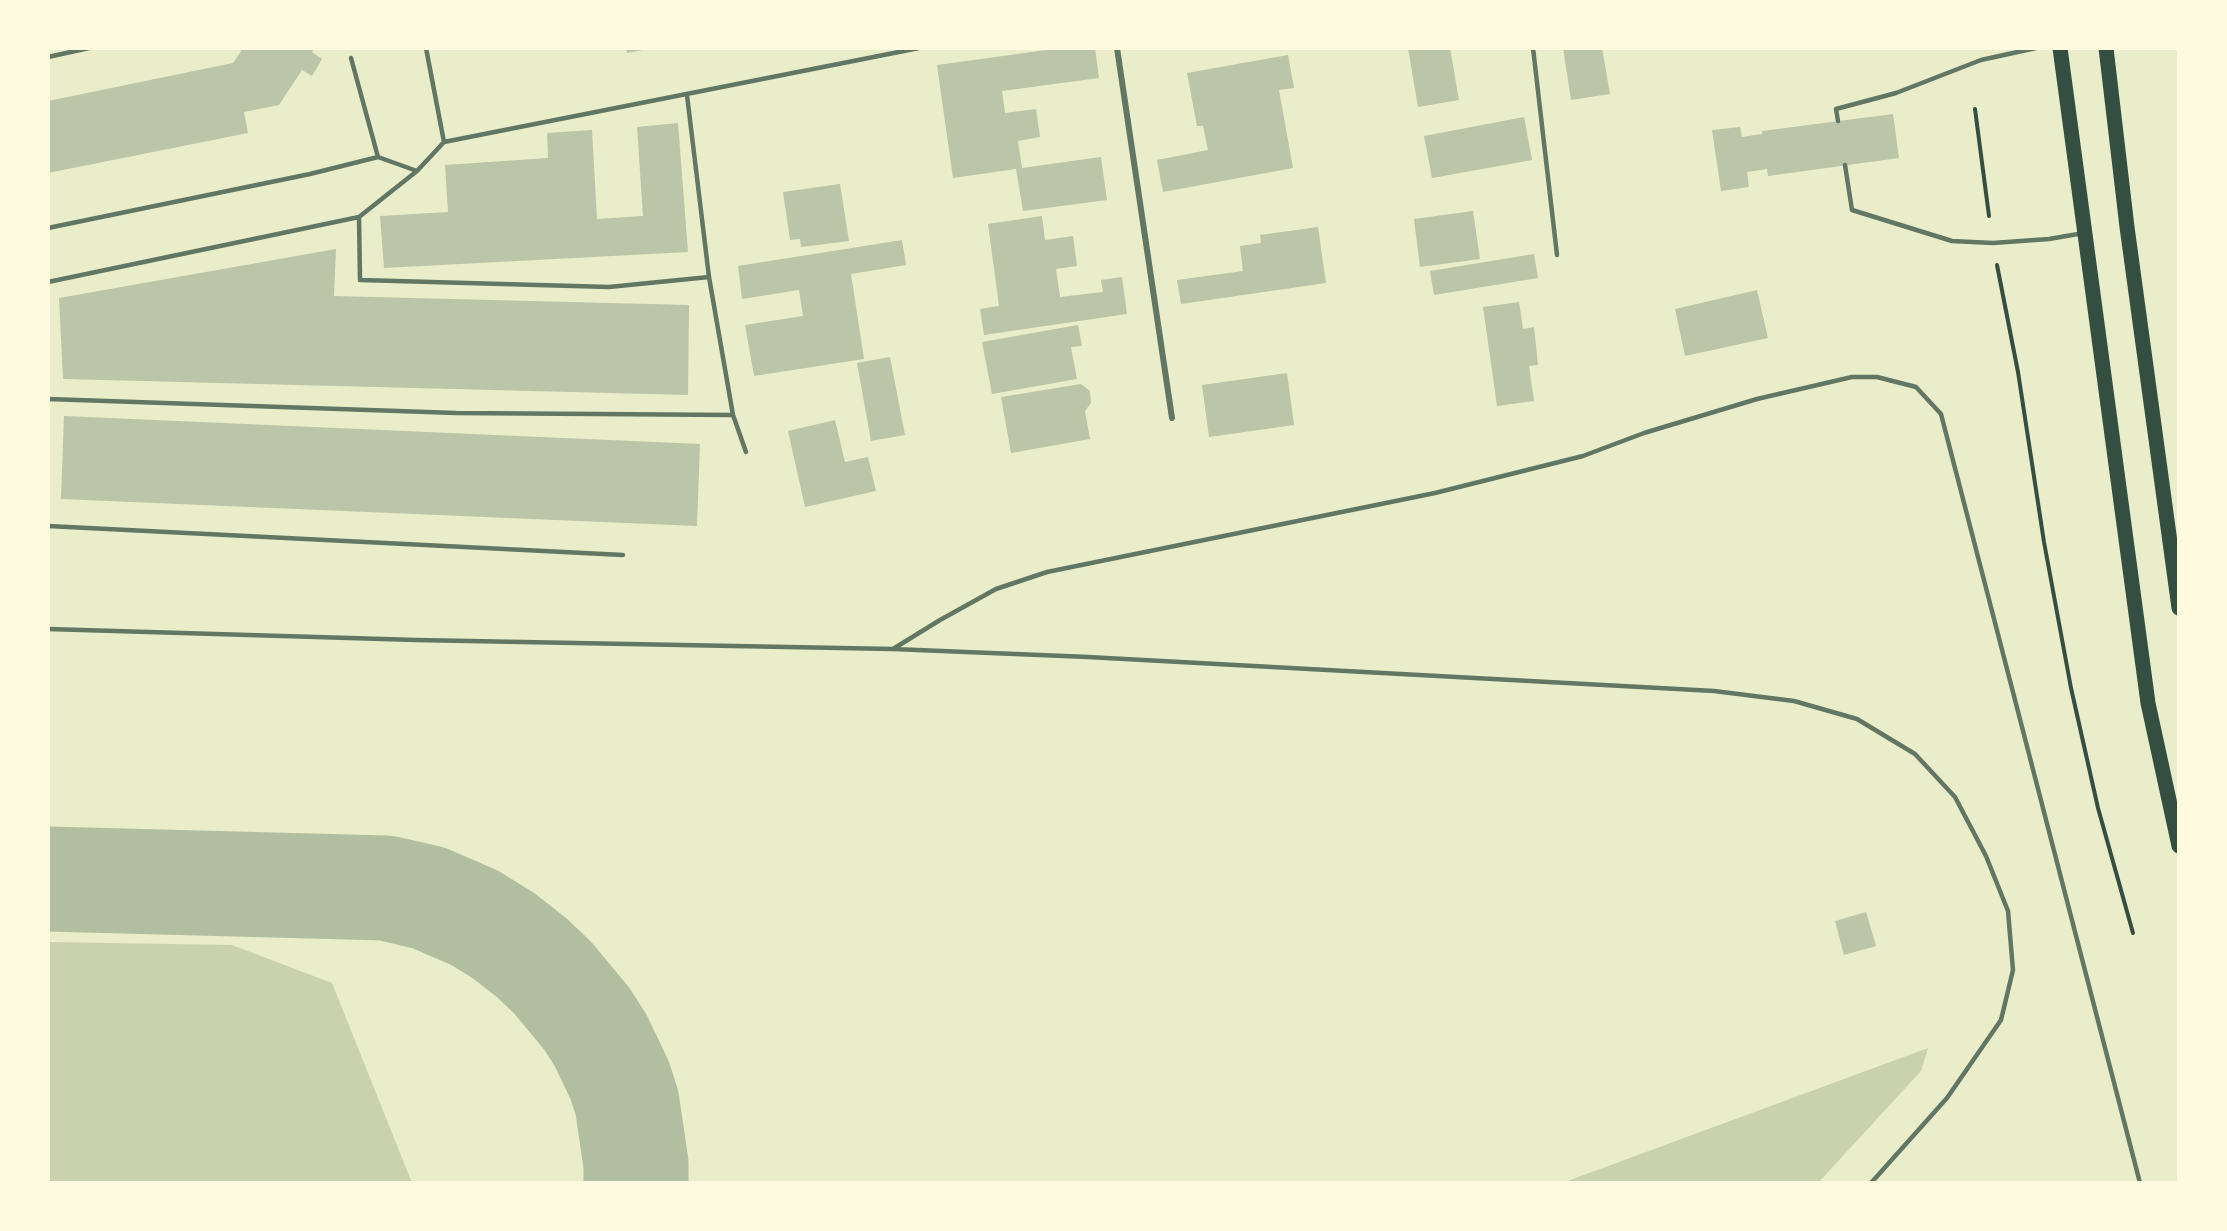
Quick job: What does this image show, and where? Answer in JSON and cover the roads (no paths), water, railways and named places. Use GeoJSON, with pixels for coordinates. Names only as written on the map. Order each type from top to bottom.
{"type":"FeatureCollection","features":[{"type":"Feature","properties":{"kind":"main road"},"geometry":{"type":"LineString","coordinates":[[2060,48],[2148,703],[2179,846]]}},
{"type":"Feature","properties":{"kind":"main road"},"geometry":{"type":"LineString","coordinates":[[2106,48],[2127,227],[2179,608]]}},
{"type":"Feature","properties":{"kind":"street"},"geometry":{"type":"LineString","coordinates":[[1117,48],[1172,418]]}},
{"type":"Feature","properties":{"kind":"lane"},"geometry":{"type":"LineString","coordinates":[[48,57],[89,48]]}},
{"type":"Feature","properties":{"kind":"lane"},"geometry":{"type":"LineString","coordinates":[[426,48],[444,142]]}},
{"type":"Feature","properties":{"kind":"lane"},"geometry":{"type":"LineString","coordinates":[[48,282],[359,217],[417,171],[444,142],[919,48]]}},
{"type":"Feature","properties":{"kind":"lane"},"geometry":{"type":"LineString","coordinates":[[1533,48],[1557,255]]}},
{"type":"Feature","properties":{"kind":"lane"},"geometry":{"type":"LineString","coordinates":[[1838,121],[1836,109],[1896,93],[1981,60],[2036,48]]}},
{"type":"Feature","properties":{"kind":"lane"},"geometry":{"type":"LineString","coordinates":[[351,58],[378,157]]}},
{"type":"Feature","properties":{"kind":"lane"},"geometry":{"type":"LineString","coordinates":[[687,95],[709,277],[733,415],[746,452]]}},
{"type":"Feature","properties":{"kind":"lane"},"geometry":{"type":"LineString","coordinates":[[48,228],[310,174],[378,157],[417,171]]}},
{"type":"Feature","properties":{"kind":"lane"},"geometry":{"type":"LineString","coordinates":[[1845,165],[1852,210],[1952,241],[1993,243],[2049,239],[2084,233]]}},
{"type":"Feature","properties":{"kind":"lane"},"geometry":{"type":"LineString","coordinates":[[359,217],[360,280],[609,288],[709,277]]}},
{"type":"Feature","properties":{"kind":"lane"},"geometry":{"type":"LineString","coordinates":[[893,649],[996,589],[1047,572],[1435,493],[1583,456],[1644,433],[1745,403],[1852,377],[1876,377],[1916,387],[1941,414],[2140,1183]]}},
{"type":"Feature","properties":{"kind":"lane"},"geometry":{"type":"LineString","coordinates":[[48,404],[48,398],[456,413],[733,415]]}},
{"type":"Feature","properties":{"kind":"lane"},"geometry":{"type":"LineString","coordinates":[[48,526],[622,555]]}},
{"type":"Feature","properties":{"kind":"lane"},"geometry":{"type":"LineString","coordinates":[[48,629],[417,640],[893,649],[1112,658],[1714,691],[1794,701],[1857,719],[1915,754],[1955,797],[1986,856],[2008,911],[2013,970],[2001,1020],[1947,1098],[1871,1183]]}}]}
